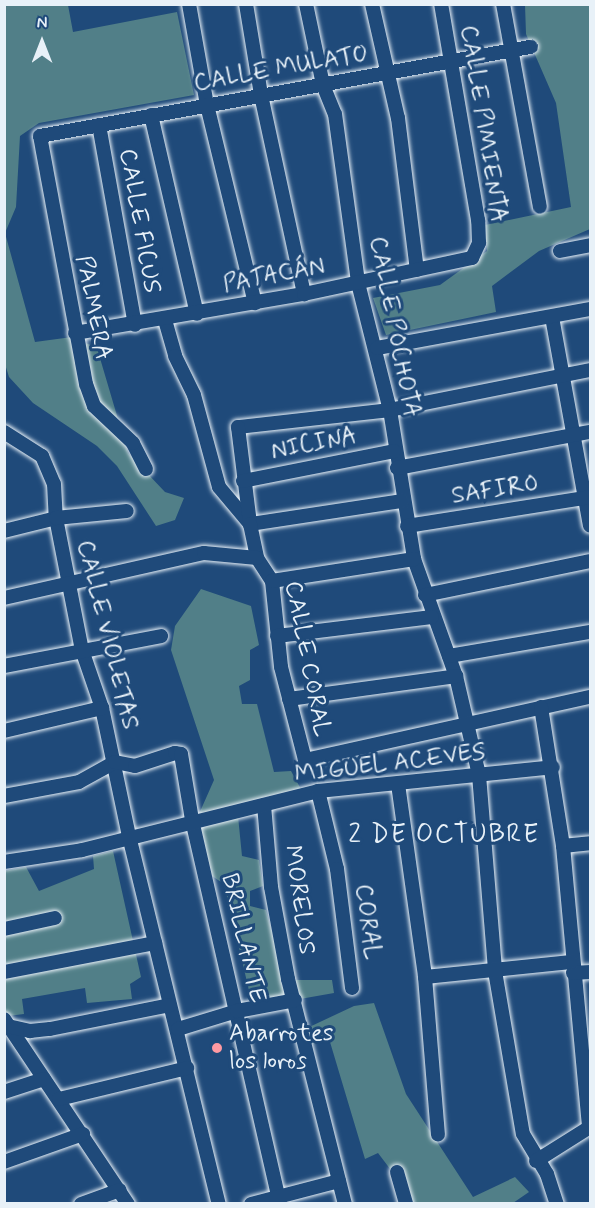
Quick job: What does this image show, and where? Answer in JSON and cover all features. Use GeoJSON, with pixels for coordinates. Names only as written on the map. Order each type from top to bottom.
{"type":"FeatureCollection","features":[{"type":"Feature","properties":{"kind":"street"},"geometry":{"type":"LineString","coordinates":[[189,4],[207,105],[255,303]]}},
{"type":"Feature","properties":{"kind":"street"},"geometry":{"type":"LineString","coordinates":[[246,4],[261,95],[304,294]]}},
{"type":"Feature","properties":{"kind":"street","name":"CALLE POCHOTA"},"geometry":{"type":"LineString","coordinates":[[306,4],[323,85],[335,114],[358,283],[377,348],[390,410],[394,451],[414,560],[432,617],[456,676],[479,775],[495,971],[523,1134],[536,1161],[547,1174],[557,1203]]}},
{"type":"Feature","properties":{"kind":"street"},"geometry":{"type":"LineString","coordinates":[[372,4],[398,118],[417,270]]}},
{"type":"Feature","properties":{"kind":"street","name":"CALLE PIMIENTA"},"geometry":{"type":"LineString","coordinates":[[441,4],[478,220],[477,251]]}},
{"type":"Feature","properties":{"kind":"street"},"geometry":{"type":"LineString","coordinates":[[503,4],[540,207]]}},
{"type":"Feature","properties":{"kind":"street","name":"CALLE MULATO"},"geometry":{"type":"LineString","coordinates":[[40,136],[531,47]]}},
{"type":"Feature","properties":{"kind":"street"},"geometry":{"type":"LineString","coordinates":[[151,115],[197,314]]}},
{"type":"Feature","properties":{"kind":"street","name":"CALLE FICUS"},"geometry":{"type":"LineString","coordinates":[[99,125],[135,325]]}},
{"type":"Feature","properties":{"kind":"street","name":"PALMERA"},"geometry":{"type":"LineString","coordinates":[[40,136],[75,333],[94,406],[133,443],[146,469]]}},
{"type":"Feature","properties":{"kind":"street"},"geometry":{"type":"LineString","coordinates":[[560,251],[591,245]]}},
{"type":"Feature","properties":{"kind":"street","name":"PATACÁN"},"geometry":{"type":"LineString","coordinates":[[75,333],[165,320],[358,283],[472,258],[477,251]]}},
{"type":"Feature","properties":{"kind":"street"},"geometry":{"type":"LineString","coordinates":[[377,348],[591,309]]}},
{"type":"Feature","properties":{"kind":"street"},"geometry":{"type":"LineString","coordinates":[[552,317],[561,376],[588,498],[591,526]]}},
{"type":"Feature","properties":{"kind":"street"},"geometry":{"type":"LineString","coordinates":[[165,320],[175,356],[194,395],[219,488],[250,524],[402,501]]}},
{"type":"Feature","properties":{"kind":"street"},"geometry":{"type":"LineString","coordinates":[[390,410],[591,370]]}},
{"type":"Feature","properties":{"kind":"street","name":"CALLE CORAL"},"geometry":{"type":"LineString","coordinates":[[390,410],[238,427],[250,524],[257,558],[272,581],[277,636],[304,760],[468,722]]}},
{"type":"Feature","properties":{"kind":"street","name":"CALLE VIOLETAS"},"geometry":{"type":"LineString","coordinates":[[4,432],[42,456],[49,466],[54,484],[56,518],[82,650],[102,708],[129,836],[219,1203]]}},
{"type":"Feature","properties":{"kind":"street"},"geometry":{"type":"LineString","coordinates":[[397,468],[591,432]]}},
{"type":"Feature","properties":{"kind":"street","name":"NICINA"},"geometry":{"type":"LineString","coordinates":[[243,482],[394,451]]}},
{"type":"Feature","properties":{"kind":"street","name":"SAFIRO"},"geometry":{"type":"LineString","coordinates":[[407,526],[588,498]]}},
{"type":"Feature","properties":{"kind":"street"},"geometry":{"type":"LineString","coordinates":[[4,531],[56,518],[127,511]]}},
{"type":"Feature","properties":{"kind":"street"},"geometry":{"type":"LineString","coordinates":[[4,598],[140,570],[204,553],[257,558]]}},
{"type":"Feature","properties":{"kind":"street"},"geometry":{"type":"LineString","coordinates":[[272,581],[414,560]]}},
{"type":"Feature","properties":{"kind":"street"},"geometry":{"type":"LineString","coordinates":[[425,595],[591,561]]}},
{"type":"Feature","properties":{"kind":"street"},"geometry":{"type":"LineString","coordinates":[[277,636],[432,617]]}},
{"type":"Feature","properties":{"kind":"street"},"geometry":{"type":"LineString","coordinates":[[449,656],[591,632]]}},
{"type":"Feature","properties":{"kind":"street"},"geometry":{"type":"LineString","coordinates":[[4,666],[161,636]]}},
{"type":"Feature","properties":{"kind":"street"},"geometry":{"type":"LineString","coordinates":[[289,699],[456,676]]}},
{"type":"Feature","properties":{"kind":"street"},"geometry":{"type":"LineString","coordinates":[[468,722],[591,697]]}},
{"type":"Feature","properties":{"kind":"street"},"geometry":{"type":"LineString","coordinates":[[536,1161],[590,1127],[572,968],[563,846],[553,767],[541,707]]}},
{"type":"Feature","properties":{"kind":"street"},"geometry":{"type":"LineString","coordinates":[[4,731],[102,708]]}},
{"type":"Feature","properties":{"kind":"street","name":"BRILLANTE"},"geometry":{"type":"LineString","coordinates":[[115,762],[135,766],[180,753],[192,820],[279,1200]]}},
{"type":"Feature","properties":{"kind":"street"},"geometry":{"type":"LineString","coordinates":[[4,796],[79,782],[115,762]]}},
{"type":"Feature","properties":{"kind":"street","name":"MIGUEL ACEVES"},"geometry":{"type":"LineString","coordinates":[[4,862],[82,850],[192,820],[318,791],[553,767]]}},
{"type":"Feature","properties":{"kind":"street"},"geometry":{"type":"LineString","coordinates":[[398,784],[425,977],[438,1134]]}},
{"type":"Feature","properties":{"kind":"street","name":"CORAL"},"geometry":{"type":"LineString","coordinates":[[318,791],[338,868],[352,988]]}},
{"type":"Feature","properties":{"kind":"street","name":"MORELOS"},"geometry":{"type":"LineString","coordinates":[[264,805],[271,887],[295,1000],[345,1203]]}},
{"type":"Feature","properties":{"kind":"street"},"geometry":{"type":"LineString","coordinates":[[563,846],[591,843]]}},
{"type":"Feature","properties":{"kind":"street"},"geometry":{"type":"LineString","coordinates":[[4,929],[55,918]]}},
{"type":"Feature","properties":{"kind":"street"},"geometry":{"type":"LineString","coordinates":[[4,972],[155,943]]}},
{"type":"Feature","properties":{"kind":"street"},"geometry":{"type":"LineString","coordinates":[[425,977],[572,968],[591,972]]}},
{"type":"Feature","properties":{"kind":"street"},"geometry":{"type":"LineString","coordinates":[[178,1029],[237,1011],[295,1000]]}},
{"type":"Feature","properties":{"kind":"street"},"geometry":{"type":"LineString","coordinates":[[6,1024],[30,1031],[50,1029],[170,1005]]}},
{"type":"Feature","properties":{"kind":"street"},"geometry":{"type":"LineString","coordinates":[[6,1024],[128,1203]]}},
{"type":"Feature","properties":{"kind":"street"},"geometry":{"type":"LineString","coordinates":[[59,1099],[187,1068]]}},
{"type":"Feature","properties":{"kind":"street"},"geometry":{"type":"LineString","coordinates":[[4,1092],[44,1079]]}},
{"type":"Feature","properties":{"kind":"street"},"geometry":{"type":"LineString","coordinates":[[4,1162],[83,1134]]}},
{"type":"Feature","properties":{"kind":"street"},"geometry":{"type":"LineString","coordinates":[[397,1172],[406,1203]]}},
{"type":"Feature","properties":{"kind":"street"},"geometry":{"type":"LineString","coordinates":[[251,1203],[279,1200],[339,1181]]}},
{"type":"Feature","properties":{"kind":"street"},"geometry":{"type":"LineString","coordinates":[[81,1203],[120,1190]]}},
{"type":"Feature","properties":{"kind":"green space"},"geometry":{"type":"Polygon","coordinates":[[[4,5],[68,5],[73,32],[177,12],[194,95],[39,123],[20,136],[16,207],[5,233],[35,342],[72,337],[97,348],[128,453],[165,492],[184,498],[175,520],[156,526],[117,466],[97,446],[33,403],[9,377],[4,361],[4,5]]]}},
{"type":"Feature","properties":{"kind":"green space"},"geometry":{"type":"Polygon","coordinates":[[[525,5],[590,5],[590,229],[539,251],[492,286],[496,312],[386,335],[373,298],[440,285],[487,251],[485,225],[571,207],[556,103],[526,34],[525,5]]]}},
{"type":"Feature","properties":{"kind":"green space"},"geometry":{"type":"Polygon","coordinates":[[[201,589],[251,606],[259,645],[250,650],[250,680],[239,686],[242,704],[257,704],[274,772],[291,771],[302,791],[237,806],[242,856],[259,860],[263,886],[250,891],[250,906],[266,910],[285,980],[332,980],[334,993],[300,999],[251,999],[224,884],[212,876],[195,823],[214,780],[171,650],[175,626],[201,589]]]}},
{"type":"Feature","properties":{"kind":"green space"},"geometry":{"type":"Polygon","coordinates":[[[113,851],[141,977],[130,984],[132,999],[87,1003],[85,988],[22,999],[24,1014],[8,1016],[4,1010],[4,871],[26,867],[39,891],[94,869],[93,856],[113,851]]]}},
{"type":"Feature","properties":{"kind":"green space"},"geometry":{"type":"Polygon","coordinates":[[[374,1003],[406,1094],[473,1197],[515,1177],[529,1192],[513,1203],[411,1203],[406,1190],[378,1153],[365,1159],[330,1042],[307,1044],[305,1029],[354,1006],[374,1003]]]}},
{"type":"Feature","properties":{"kind":"place","name":"Abarrotes los loros"},"geometry":{"type":"Point","coordinates":[217,1048]}},
{"type":"Feature","properties":{"kind":"district","name":"2 DE OCTUBRE"},"geometry":{"type":"Point","coordinates":[444,836]}}]}
